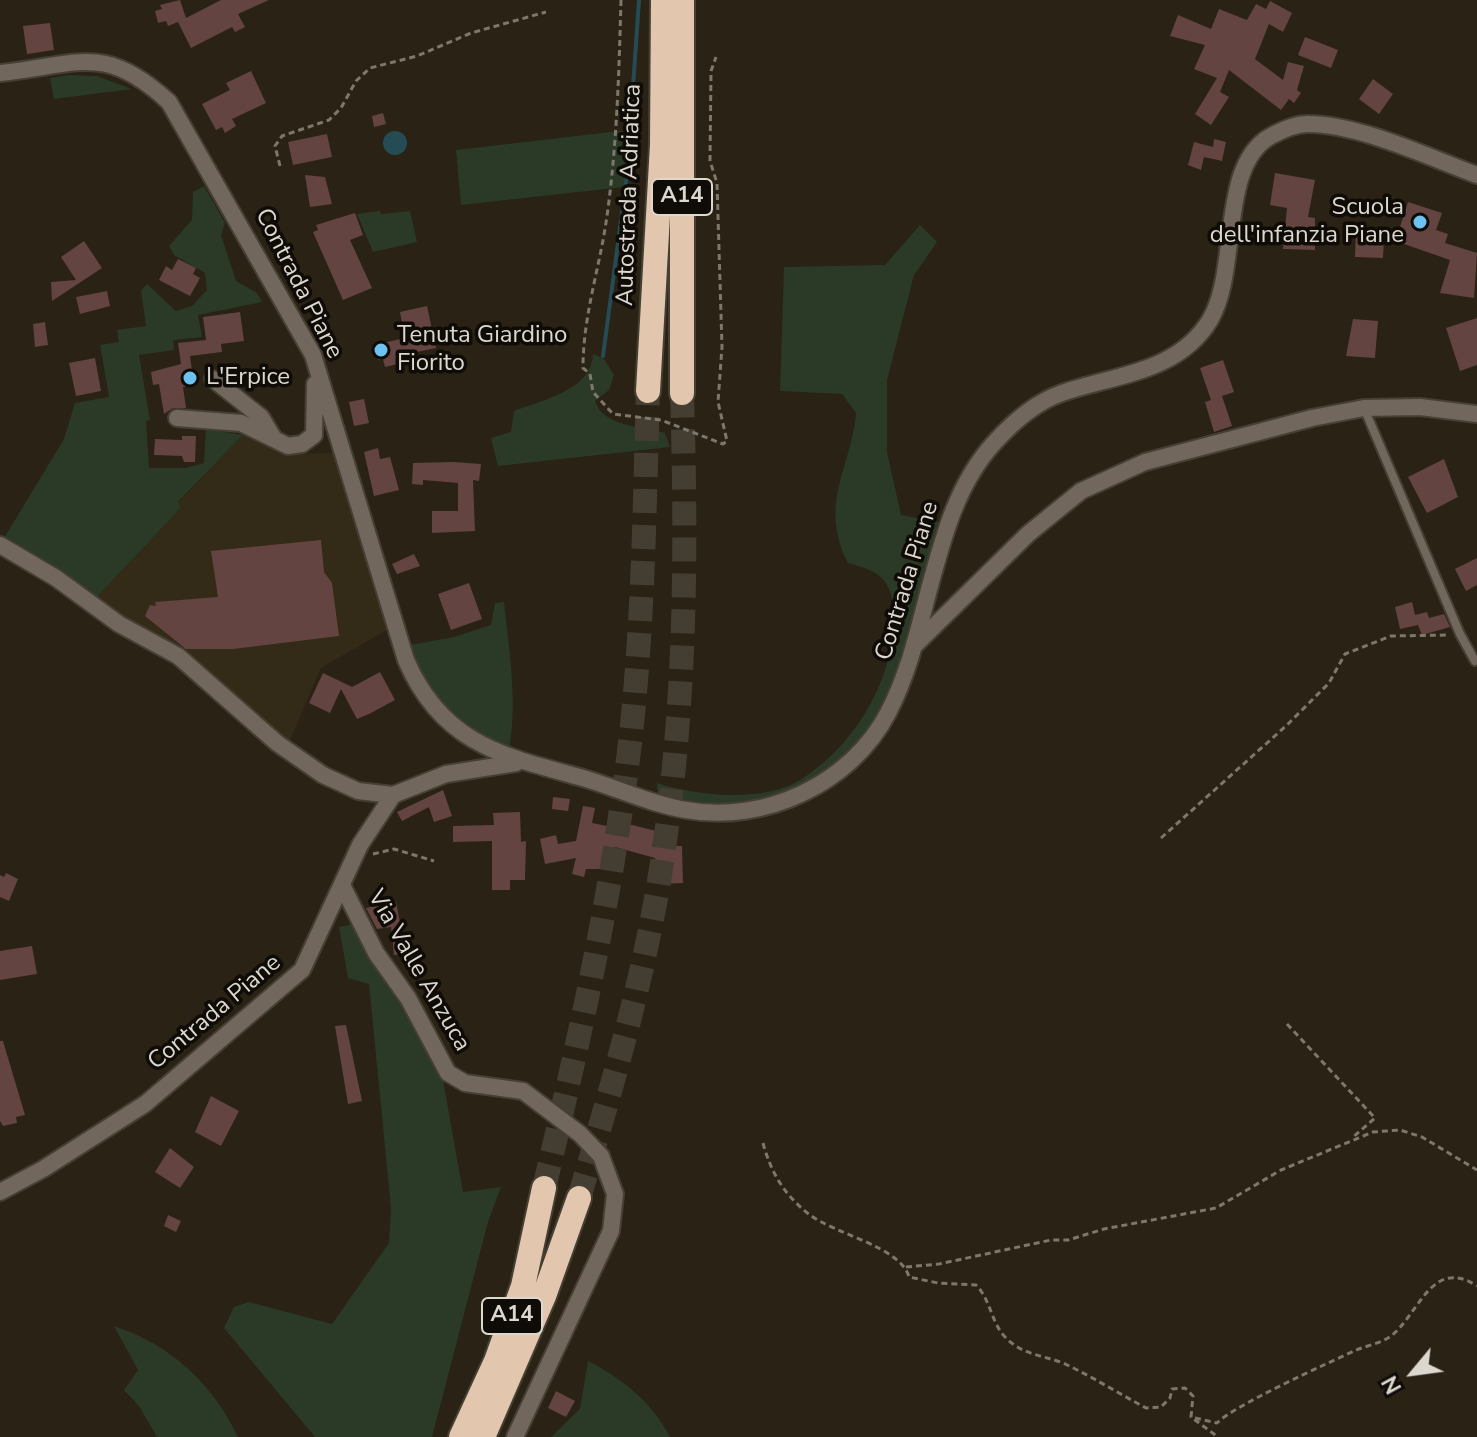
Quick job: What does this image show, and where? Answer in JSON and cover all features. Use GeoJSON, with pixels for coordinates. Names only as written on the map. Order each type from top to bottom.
{"type":"FeatureCollection","features":[{"type":"Feature","properties":{"kind":"highway","name":"Autostrada Adriatica"},"geometry":{"type":"LineString","coordinates":[[648,391],[658,246],[663,0]]}},
{"type":"Feature","properties":{"kind":"highway","name":"Autostrada Adriatica"},"geometry":{"type":"LineString","coordinates":[[682,0],[682,393]]}},
{"type":"Feature","properties":{"kind":"highway","name":"A14"},"geometry":{"type":"LineString","coordinates":[[461,1437],[496,1361],[523,1286],[544,1188]]}},
{"type":"Feature","properties":{"kind":"highway","name":"A14"},"geometry":{"type":"LineString","coordinates":[[483,1437],[544,1296],[579,1198]]}},
{"type":"Feature","properties":{"kind":"street","name":"Contrada Piane"},"geometry":{"type":"LineString","coordinates":[[0,73],[84,61],[113,63],[152,86],[169,102],[313,355],[410,671],[433,707],[460,733],[486,749],[521,763],[688,811],[725,813],[782,802],[812,789],[841,770],[873,737],[899,690],[945,530],[974,466],[1017,421],[1058,394],[1154,367],[1191,342],[1208,324],[1224,285],[1239,182],[1250,155],[1266,138],[1304,124],[1325,126],[1355,132],[1477,175]]}},
{"type":"Feature","properties":{"kind":"street"},"geometry":{"type":"LineString","coordinates":[[177,418],[241,423],[288,446],[302,444],[314,435],[317,414],[313,355]]}},
{"type":"Feature","properties":{"kind":"street"},"geometry":{"type":"LineString","coordinates":[[213,379],[261,417],[273,437]]}},
{"type":"Feature","properties":{"kind":"street"},"geometry":{"type":"LineString","coordinates":[[914,645],[1028,534],[1081,491],[1145,462],[1312,418],[1364,408],[1420,407],[1477,414]]}},
{"type":"Feature","properties":{"kind":"street"},"geometry":{"type":"LineString","coordinates":[[0,545],[56,578],[119,624],[178,656],[277,743],[323,775],[358,791],[393,795]]}},
{"type":"Feature","properties":{"kind":"street","name":"Contrada Piane"},"geometry":{"type":"LineString","coordinates":[[0,1192],[43,1169],[145,1104],[302,970],[358,851],[393,795],[446,774],[521,763]]}},
{"type":"Feature","properties":{"kind":"street","name":"Via Valle Anzuca"},"geometry":{"type":"LineString","coordinates":[[343,887],[376,953],[408,998],[448,1073],[465,1083],[523,1091],[593,1145],[613,1183],[615,1214],[611,1231],[515,1437]]}},
{"type":"Feature","properties":{"kind":"lane"},"geometry":{"type":"LineString","coordinates":[[1364,408],[1460,634],[1475,661]]}},
{"type":"Feature","properties":{"kind":"path"},"geometry":{"type":"LineString","coordinates":[[588,305],[607,218],[618,116],[621,0]]}},
{"type":"Feature","properties":{"kind":"path"},"geometry":{"type":"LineString","coordinates":[[280,166],[275,146],[282,136],[329,120],[341,108],[356,81],[370,68],[417,56],[471,33],[546,12]]}},
{"type":"Feature","properties":{"kind":"path"},"geometry":{"type":"LineString","coordinates":[[1161,838],[1287,725],[1329,683],[1345,654],[1391,636],[1429,638],[1460,634]]}},
{"type":"Feature","properties":{"kind":"path"},"geometry":{"type":"LineString","coordinates":[[358,851],[369,854],[394,849],[434,861]]}},
{"type":"Feature","properties":{"kind":"path"},"geometry":{"type":"LineString","coordinates":[[1287,1024],[1375,1118],[1349,1140]]}},
{"type":"Feature","properties":{"kind":"path"},"geometry":{"type":"LineString","coordinates":[[906,1267],[939,1264],[1051,1240],[1068,1240],[1104,1229],[1216,1208],[1281,1170],[1373,1132],[1400,1130],[1444,1147],[1477,1170]]}},
{"type":"Feature","properties":{"kind":"path"},"geometry":{"type":"LineString","coordinates":[[763,1143],[770,1169],[780,1185],[810,1215],[894,1256],[906,1267],[909,1277],[938,1283],[976,1285],[984,1293],[994,1321],[1005,1337],[1023,1352],[1058,1361],[1146,1408],[1161,1407],[1170,1398],[1172,1389],[1185,1388],[1193,1396],[1191,1417]]}},
{"type":"Feature","properties":{"kind":"path"},"geometry":{"type":"LineString","coordinates":[[1191,1417],[1217,1423],[1355,1351],[1390,1337],[1423,1295],[1448,1277],[1464,1277],[1477,1286]]}},
{"type":"Feature","properties":{"kind":"path"},"geometry":{"type":"LineString","coordinates":[[1191,1417],[1218,1437]]}},
{"type":"Feature","properties":{"kind":"shaded area"},"geometry":{"type":"Polygon","coordinates":[[[243,435],[285,454],[333,453],[387,630],[321,668],[288,745],[94,600],[181,508],[178,503],[243,435]]]}},
{"type":"Feature","properties":{"kind":"green space"},"geometry":{"type":"Polygon","coordinates":[[[97,76],[132,89],[54,99],[50,78],[97,76]]]}},
{"type":"Feature","properties":{"kind":"green space"},"geometry":{"type":"Polygon","coordinates":[[[628,130],[624,187],[461,205],[456,150],[628,130]]]}},
{"type":"Feature","properties":{"kind":"green space"},"geometry":{"type":"Polygon","coordinates":[[[204,186],[225,223],[221,235],[236,281],[257,293],[262,302],[198,315],[202,337],[173,340],[174,350],[139,355],[150,420],[146,421],[149,468],[186,468],[204,463],[206,429],[243,435],[178,502],[181,508],[94,600],[1,543],[64,439],[75,403],[109,397],[100,345],[119,342],[117,330],[146,326],[141,291],[147,284],[176,311],[192,306],[207,290],[205,273],[174,255],[169,246],[192,220],[193,192],[204,186]]]}},
{"type":"Feature","properties":{"kind":"green space"},"geometry":{"type":"Polygon","coordinates":[[[380,211],[381,214],[410,211],[417,242],[373,252],[357,214],[380,211]]]}},
{"type":"Feature","properties":{"kind":"green space"},"geometry":{"type":"Polygon","coordinates":[[[920,225],[937,242],[914,275],[887,380],[887,452],[901,515],[938,522],[905,655],[884,713],[852,756],[793,794],[713,812],[658,799],[657,783],[730,795],[768,792],[800,780],[836,751],[866,712],[877,691],[891,646],[891,597],[882,578],[848,563],[836,522],[839,486],[856,413],[842,394],[780,391],[784,267],[885,265],[920,225]]]}},
{"type":"Feature","properties":{"kind":"green space"},"geometry":{"type":"Polygon","coordinates":[[[593,354],[604,359],[614,375],[609,390],[595,401],[599,410],[615,421],[665,433],[670,447],[498,466],[491,438],[511,432],[514,411],[551,398],[575,385],[584,377],[593,354]]]}},
{"type":"Feature","properties":{"kind":"green space"},"geometry":{"type":"Polygon","coordinates":[[[504,602],[513,695],[509,750],[475,732],[448,709],[426,680],[410,645],[454,637],[491,625],[495,603],[504,602]]]}},
{"type":"Feature","properties":{"kind":"green space"},"geometry":{"type":"Polygon","coordinates":[[[357,923],[416,1021],[443,1080],[463,1192],[501,1187],[488,1222],[432,1437],[315,1437],[224,1328],[234,1307],[249,1302],[332,1324],[389,1243],[391,1208],[369,984],[348,978],[339,927],[357,923]]]}},
{"type":"Feature","properties":{"kind":"green space"},"geometry":{"type":"Polygon","coordinates":[[[114,1326],[153,1343],[188,1368],[216,1400],[238,1437],[157,1437],[139,1406],[124,1390],[138,1370],[114,1326]]]}},
{"type":"Feature","properties":{"kind":"green space"},"geometry":{"type":"Polygon","coordinates":[[[588,1361],[613,1376],[645,1402],[670,1437],[551,1437],[580,1409],[588,1361]]]}},
{"type":"Feature","properties":{"kind":"water"},"geometry":{"type":"Polygon","coordinates":[[[395,131],[403,135],[407,143],[403,151],[395,155],[387,151],[383,143],[387,135],[395,131]]]}},
{"type":"Feature","properties":{"kind":"building"},"geometry":{"type":"Polygon","coordinates":[[[180,0],[186,18],[221,0],[269,0],[238,14],[245,27],[235,32],[232,27],[191,48],[178,22],[168,26],[166,21],[158,23],[155,11],[162,9],[160,5],[180,0]]]}},
{"type":"Feature","properties":{"kind":"building"},"geometry":{"type":"Polygon","coordinates":[[[1270,1],[1292,13],[1283,32],[1269,24],[1255,59],[1283,80],[1288,62],[1304,66],[1297,90],[1301,93],[1294,103],[1289,99],[1281,110],[1229,70],[1220,92],[1229,97],[1211,125],[1195,114],[1217,78],[1194,69],[1205,45],[1170,36],[1178,15],[1211,29],[1219,9],[1247,20],[1256,4],[1266,9],[1270,1]]]}},
{"type":"Feature","properties":{"kind":"building"},"geometry":{"type":"Polygon","coordinates":[[[50,23],[54,50],[27,54],[23,26],[50,23]]]}},
{"type":"Feature","properties":{"kind":"building"},"geometry":{"type":"Polygon","coordinates":[[[1305,37],[1338,50],[1331,68],[1298,55],[1305,37]]]}},
{"type":"Feature","properties":{"kind":"building"},"geometry":{"type":"Polygon","coordinates":[[[251,71],[266,103],[232,119],[236,126],[225,133],[222,127],[216,130],[202,104],[230,90],[226,83],[251,71]]]}},
{"type":"Feature","properties":{"kind":"building"},"geometry":{"type":"Polygon","coordinates":[[[1373,79],[1393,94],[1379,114],[1359,99],[1373,79]]]}},
{"type":"Feature","properties":{"kind":"building"},"geometry":{"type":"Polygon","coordinates":[[[383,113],[386,124],[374,127],[372,116],[383,113]]]}},
{"type":"Feature","properties":{"kind":"building"},"geometry":{"type":"Polygon","coordinates":[[[327,134],[332,157],[293,165],[288,142],[327,134]]]}},
{"type":"Feature","properties":{"kind":"building"},"geometry":{"type":"Polygon","coordinates":[[[1214,139],[1226,142],[1222,161],[1204,157],[1201,170],[1188,165],[1194,142],[1213,147],[1214,139]]]}},
{"type":"Feature","properties":{"kind":"building"},"geometry":{"type":"Polygon","coordinates":[[[1275,173],[1315,180],[1308,217],[1315,218],[1315,250],[1283,249],[1287,208],[1270,205],[1275,173]]]}},
{"type":"Feature","properties":{"kind":"building"},"geometry":{"type":"Polygon","coordinates":[[[305,175],[325,177],[332,204],[310,207],[305,175]]]}},
{"type":"Feature","properties":{"kind":"building"},"geometry":{"type":"Polygon","coordinates":[[[1408,202],[1442,213],[1436,230],[1448,234],[1445,243],[1477,253],[1474,298],[1440,293],[1450,260],[1384,237],[1383,258],[1355,257],[1356,229],[1399,230],[1408,202]]]}},
{"type":"Feature","properties":{"kind":"building"},"geometry":{"type":"Polygon","coordinates":[[[355,213],[363,235],[350,240],[372,288],[343,300],[313,232],[318,230],[316,225],[355,213]]]}},
{"type":"Feature","properties":{"kind":"building"},"geometry":{"type":"Polygon","coordinates":[[[84,241],[102,268],[52,301],[51,282],[76,280],[61,257],[84,241]]]}},
{"type":"Feature","properties":{"kind":"building"},"geometry":{"type":"Polygon","coordinates":[[[178,259],[196,268],[193,274],[200,278],[190,296],[159,280],[166,266],[172,270],[178,259]]]}},
{"type":"Feature","properties":{"kind":"building"},"geometry":{"type":"Polygon","coordinates":[[[107,291],[110,306],[80,314],[76,297],[107,291]]]}},
{"type":"Feature","properties":{"kind":"building"},"geometry":{"type":"Polygon","coordinates":[[[427,306],[436,348],[407,354],[410,361],[385,367],[383,359],[378,360],[374,345],[405,338],[400,312],[427,306]]]}},
{"type":"Feature","properties":{"kind":"building"},"geometry":{"type":"Polygon","coordinates":[[[240,312],[244,341],[221,344],[222,352],[190,356],[194,385],[183,387],[186,408],[173,408],[164,414],[159,384],[153,385],[151,372],[181,364],[178,343],[206,340],[203,317],[240,312]]]}},
{"type":"Feature","properties":{"kind":"building"},"geometry":{"type":"Polygon","coordinates":[[[1477,318],[1477,365],[1460,371],[1446,328],[1477,318]]]}},
{"type":"Feature","properties":{"kind":"building"},"geometry":{"type":"Polygon","coordinates":[[[1353,319],[1378,321],[1375,358],[1346,356],[1353,319]]]}},
{"type":"Feature","properties":{"kind":"building"},"geometry":{"type":"Polygon","coordinates":[[[45,322],[48,345],[35,347],[33,324],[45,322]]]}},
{"type":"Feature","properties":{"kind":"building"},"geometry":{"type":"Polygon","coordinates":[[[95,358],[101,391],[76,396],[69,363],[95,358]]]}},
{"type":"Feature","properties":{"kind":"building"},"geometry":{"type":"Polygon","coordinates":[[[1223,360],[1234,392],[1222,396],[1232,426],[1214,432],[1205,402],[1211,400],[1200,368],[1223,360]]]}},
{"type":"Feature","properties":{"kind":"building"},"geometry":{"type":"Polygon","coordinates":[[[364,399],[369,423],[354,426],[349,402],[364,399]]]}},
{"type":"Feature","properties":{"kind":"building"},"geometry":{"type":"Polygon","coordinates":[[[182,436],[196,436],[195,462],[184,462],[182,456],[154,455],[155,439],[182,440],[182,436]]]}},
{"type":"Feature","properties":{"kind":"building"},"geometry":{"type":"Polygon","coordinates":[[[378,448],[380,459],[390,457],[399,490],[374,496],[364,452],[378,448]]]}},
{"type":"Feature","properties":{"kind":"building"},"geometry":{"type":"Polygon","coordinates":[[[1444,459],[1458,497],[1427,513],[1408,477],[1444,459]]]}},
{"type":"Feature","properties":{"kind":"building"},"geometry":{"type":"Polygon","coordinates":[[[413,463],[481,464],[479,481],[473,480],[475,531],[432,533],[432,511],[458,511],[458,483],[423,480],[423,485],[412,484],[413,463]]]}},
{"type":"Feature","properties":{"kind":"building"},"geometry":{"type":"Polygon","coordinates":[[[321,540],[324,572],[332,583],[339,636],[233,649],[186,649],[145,616],[150,605],[156,606],[155,602],[218,597],[211,551],[321,540]]]}},
{"type":"Feature","properties":{"kind":"building"},"geometry":{"type":"Polygon","coordinates":[[[414,554],[420,566],[397,574],[392,564],[414,554]]]}},
{"type":"Feature","properties":{"kind":"building"},"geometry":{"type":"Polygon","coordinates":[[[1477,558],[1477,585],[1466,591],[1455,569],[1477,558]]]}},
{"type":"Feature","properties":{"kind":"building"},"geometry":{"type":"Polygon","coordinates":[[[469,583],[482,619],[451,630],[438,594],[469,583]]]}},
{"type":"Feature","properties":{"kind":"building"},"geometry":{"type":"Polygon","coordinates":[[[1412,602],[1415,615],[1427,612],[1429,618],[1444,614],[1450,627],[1422,635],[1418,625],[1400,629],[1395,607],[1412,602]]]}},
{"type":"Feature","properties":{"kind":"building"},"geometry":{"type":"Polygon","coordinates":[[[380,672],[395,700],[371,713],[357,719],[341,689],[330,713],[309,703],[323,673],[352,687],[380,672]]]}},
{"type":"Feature","properties":{"kind":"building"},"geometry":{"type":"Polygon","coordinates":[[[443,790],[452,816],[434,822],[429,807],[402,821],[397,812],[443,790]]]}},
{"type":"Feature","properties":{"kind":"building"},"geometry":{"type":"Polygon","coordinates":[[[553,797],[570,799],[568,811],[552,809],[553,797]]]}},
{"type":"Feature","properties":{"kind":"building"},"geometry":{"type":"Polygon","coordinates":[[[583,806],[595,808],[592,823],[627,830],[628,824],[656,831],[652,846],[682,846],[683,883],[657,884],[655,858],[615,847],[613,856],[604,854],[601,869],[586,869],[584,877],[572,874],[576,858],[545,864],[540,839],[556,835],[558,844],[576,841],[583,806]]]}},
{"type":"Feature","properties":{"kind":"building"},"geometry":{"type":"Polygon","coordinates":[[[520,812],[521,842],[526,841],[525,880],[510,880],[510,890],[492,890],[492,841],[453,842],[453,826],[494,825],[493,813],[520,812]]]}},
{"type":"Feature","properties":{"kind":"building"},"geometry":{"type":"Polygon","coordinates":[[[6,873],[18,879],[9,901],[0,897],[0,875],[4,877],[6,873]]]}},
{"type":"Feature","properties":{"kind":"building"},"geometry":{"type":"Polygon","coordinates":[[[396,902],[406,954],[394,955],[391,927],[377,929],[366,908],[396,902]]]}},
{"type":"Feature","properties":{"kind":"building"},"geometry":{"type":"Polygon","coordinates":[[[32,946],[37,974],[0,980],[0,951],[32,946]]]}},
{"type":"Feature","properties":{"kind":"building"},"geometry":{"type":"Polygon","coordinates":[[[346,1025],[362,1101],[348,1104],[335,1026],[346,1025]]]}},
{"type":"Feature","properties":{"kind":"building"},"geometry":{"type":"Polygon","coordinates":[[[0,1041],[3,1041],[25,1115],[16,1117],[17,1123],[3,1126],[0,1121],[0,1041]]]}},
{"type":"Feature","properties":{"kind":"building"},"geometry":{"type":"Polygon","coordinates":[[[211,1096],[239,1111],[221,1146],[195,1132],[211,1096]]]}},
{"type":"Feature","properties":{"kind":"building"},"geometry":{"type":"Polygon","coordinates":[[[170,1148],[194,1167],[180,1188],[155,1172],[170,1148]]]}},
{"type":"Feature","properties":{"kind":"building"},"geometry":{"type":"Polygon","coordinates":[[[168,1215],[181,1221],[176,1232],[164,1226],[168,1215]]]}},
{"type":"Feature","properties":{"kind":"building"},"geometry":{"type":"Polygon","coordinates":[[[556,1391],[575,1401],[566,1417],[548,1408],[556,1391]]]}},
{"type":"Feature","properties":{"kind":"waterway"},"geometry":{"type":"LineString","coordinates":[[603,356],[627,175],[639,0]]}},
{"type":"Feature","properties":{"kind":"tunnel"},"geometry":{"type":"LineString","coordinates":[[544,1188],[598,944],[630,746],[642,594],[648,391]]}},
{"type":"Feature","properties":{"kind":"tunnel"},"geometry":{"type":"LineString","coordinates":[[579,1198],[634,1001],[652,921],[668,820],[682,638],[682,393]]}},
{"type":"Feature","properties":{"kind":"place","name":"Scuola dell'infanzia Piane"},"geometry":{"type":"Point","coordinates":[1420,222]}},
{"type":"Feature","properties":{"kind":"place","name":"Tenuta Giardino Fiorito"},"geometry":{"type":"Point","coordinates":[381,350]}},
{"type":"Feature","properties":{"kind":"place","name":"L'Erpice"},"geometry":{"type":"Point","coordinates":[190,378]}}]}
